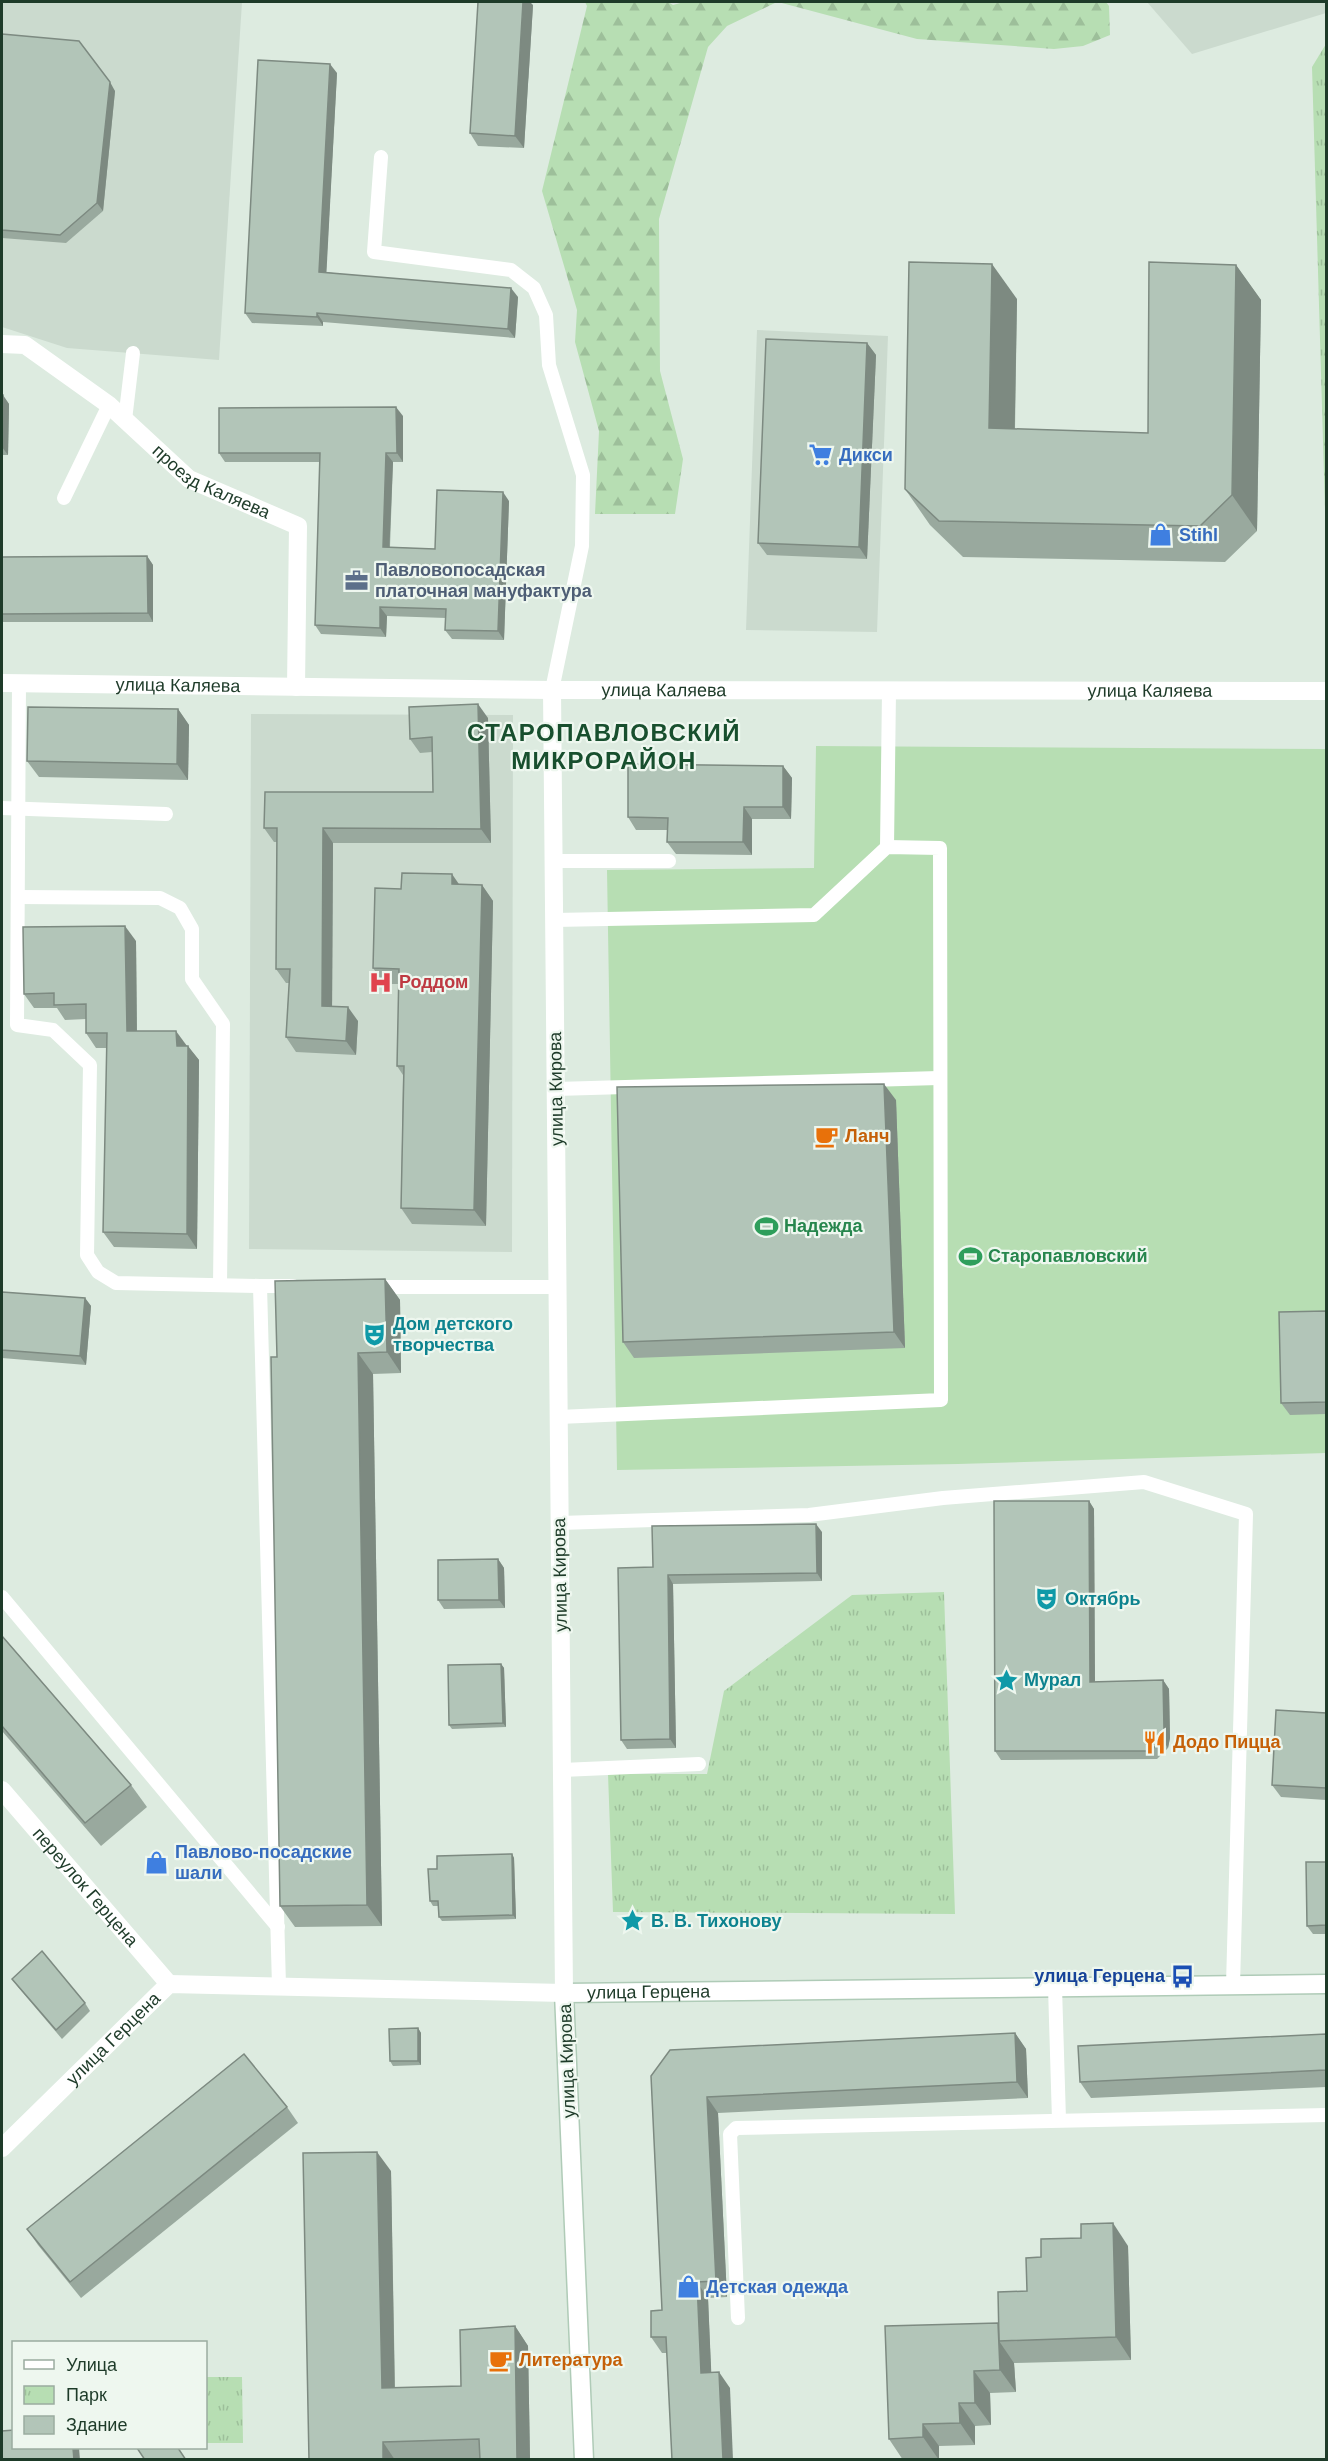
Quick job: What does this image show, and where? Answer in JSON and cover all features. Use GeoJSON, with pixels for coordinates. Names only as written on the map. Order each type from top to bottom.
{"type":"FeatureCollection","features":[{"type":"Feature","properties":{"kind":"street","name":"проезд Каляева"},"geometry":{"type":"LineString","coordinates":[[2,344],[26,345],[109,405],[189,479],[298,526],[296,687]]}},
{"type":"Feature","properties":{"kind":"street","name":"улица Каляева"},"geometry":{"type":"LineString","coordinates":[[10,683],[552,690],[1326,691]]}},
{"type":"Feature","properties":{"kind":"street","name":"улица Кирова"},"geometry":{"type":"LineString","coordinates":[[552,690],[564,1993],[584,2460]]}},
{"type":"Feature","properties":{"kind":"street","name":"переулок Герцена"},"geometry":{"type":"LineString","coordinates":[[2,1790],[169,1984]]}},
{"type":"Feature","properties":{"kind":"street","name":"улица Герцена"},"geometry":{"type":"LineString","coordinates":[[2,2148],[169,1984],[564,1993],[1326,1984]]}},
{"type":"Feature","properties":{"kind":"lane"},"geometry":{"type":"LineString","coordinates":[[381,157],[374,252],[511,270],[534,288],[546,315],[549,365],[583,475],[582,546],[552,690]]}},
{"type":"Feature","properties":{"kind":"lane"},"geometry":{"type":"LineString","coordinates":[[125,420],[133,353]]}},
{"type":"Feature","properties":{"kind":"lane"},"geometry":{"type":"LineString","coordinates":[[64,498],[109,405]]}},
{"type":"Feature","properties":{"kind":"lane"},"geometry":{"type":"LineString","coordinates":[[10,683],[18,809],[17,1025],[53,1030],[90,1065],[87,1255],[98,1272],[116,1283],[308,1287]]}},
{"type":"Feature","properties":{"kind":"lane"},"geometry":{"type":"LineString","coordinates":[[887,847],[889,691]]}},
{"type":"Feature","properties":{"kind":"lane"},"geometry":{"type":"LineString","coordinates":[[2,808],[166,814]]}},
{"type":"Feature","properties":{"kind":"lane"},"geometry":{"type":"LineString","coordinates":[[554,920],[814,915],[887,847],[940,848],[941,1400],[558,1416]]}},
{"type":"Feature","properties":{"kind":"lane"},"geometry":{"type":"LineString","coordinates":[[554,861],[669,861]]}},
{"type":"Feature","properties":{"kind":"lane"},"geometry":{"type":"LineString","coordinates":[[18,897],[160,898],[180,908],[192,929],[192,979],[223,1024],[220,1286]]}},
{"type":"Feature","properties":{"kind":"lane"},"geometry":{"type":"LineString","coordinates":[[556,1089],[939,1078]]}},
{"type":"Feature","properties":{"kind":"lane"},"geometry":{"type":"LineString","coordinates":[[260,1286],[279,1986]]}},
{"type":"Feature","properties":{"kind":"lane"},"geometry":{"type":"LineString","coordinates":[[356,1287],[557,1287]]}},
{"type":"Feature","properties":{"kind":"lane"},"geometry":{"type":"LineString","coordinates":[[560,1523],[809,1515],[943,1498],[1144,1482],[1246,1514],[1233,1985]]}},
{"type":"Feature","properties":{"kind":"lane"},"geometry":{"type":"LineString","coordinates":[[2,1597],[278,1927]]}},
{"type":"Feature","properties":{"kind":"lane"},"geometry":{"type":"LineString","coordinates":[[562,1770],[699,1764]]}},
{"type":"Feature","properties":{"kind":"lane"},"geometry":{"type":"LineString","coordinates":[[1055,1988],[1059,2120]]}},
{"type":"Feature","properties":{"kind":"lane"},"geometry":{"type":"LineString","coordinates":[[738,2318],[730,2134],[732,2130],[1326,2115]]}},
{"type":"Feature","properties":{"kind":"shaded area"},"geometry":{"type":"Polygon","coordinates":[[[2,2],[242,2],[219,360],[67,348],[2,327],[2,2]]]}},
{"type":"Feature","properties":{"kind":"shaded area"},"geometry":{"type":"Polygon","coordinates":[[[1147,2],[1326,2],[1326,13],[1192,54],[1147,2]]]}},
{"type":"Feature","properties":{"kind":"shaded area"},"geometry":{"type":"Polygon","coordinates":[[[757,330],[888,336],[877,632],[746,630],[757,330]]]}},
{"type":"Feature","properties":{"kind":"shaded area","name":"Роддом"},"geometry":{"type":"Polygon","coordinates":[[[251,714],[513,715],[512,1252],[249,1249],[251,714]]]}},
{"type":"Feature","properties":{"kind":"green space"},"geometry":{"type":"Polygon","coordinates":[[[585,2],[668,2],[673,5],[684,2],[777,2],[727,26],[708,47],[659,219],[660,371],[683,459],[675,514],[595,514],[599,431],[575,342],[577,310],[542,191],[587,6],[585,2]]]}},
{"type":"Feature","properties":{"kind":"green space"},"geometry":{"type":"Polygon","coordinates":[[[778,2],[1106,2],[1109,6],[1110,35],[1083,46],[1054,49],[917,39],[778,2]]]}},
{"type":"Feature","properties":{"kind":"green space"},"geometry":{"type":"Polygon","coordinates":[[[1326,44],[1326,543],[1312,67],[1326,44]]]}},
{"type":"Feature","properties":{"kind":"green space","name":"Старопавловский"},"geometry":{"type":"Polygon","coordinates":[[[816,746],[1326,749],[1326,1453],[958,1464],[617,1470],[607,870],[814,868],[816,746]]]}},
{"type":"Feature","properties":{"kind":"green space"},"geometry":{"type":"Polygon","coordinates":[[[944,1592],[955,1914],[613,1912],[608,1774],[707,1774],[724,1691],[852,1595],[944,1592]]]}},
{"type":"Feature","properties":{"kind":"green space"},"geometry":{"type":"Polygon","coordinates":[[[207,2377],[242,2377],[243,2443],[207,2443],[207,2377]]]}},
{"type":"Feature","properties":{"kind":"building"},"geometry":{"type":"Polygon","coordinates":[[[478,2],[523,2],[515,136],[470,133],[478,2]]]}},
{"type":"Feature","properties":{"kind":"building"},"geometry":{"type":"Polygon","coordinates":[[[2,34],[79,41],[110,82],[97,203],[60,235],[2,230],[2,34]]]}},
{"type":"Feature","properties":{"kind":"building"},"geometry":{"type":"Polygon","coordinates":[[[258,60],[330,64],[319,272],[511,288],[508,329],[317,313],[317,317],[245,313],[258,60]]]}},
{"type":"Feature","properties":{"kind":"building"},"geometry":{"type":"Polygon","coordinates":[[[909,262],[992,264],[989,428],[1148,433],[1149,262],[1236,265],[1232,495],[1200,526],[939,521],[905,489],[909,262]]]}},
{"type":"Feature","properties":{"kind":"building","name":"Дикси"},"geometry":{"type":"Polygon","coordinates":[[[766,339],[867,343],[859,547],[758,543],[766,339]]]}},
{"type":"Feature","properties":{"kind":"building"},"geometry":{"type":"Polygon","coordinates":[[[2,395],[3,395],[2,447],[2,395]]]}},
{"type":"Feature","properties":{"kind":"building"},"geometry":{"type":"Polygon","coordinates":[[[396,407],[397,453],[386,453],[383,547],[435,549],[437,490],[503,492],[498,631],[445,630],[446,609],[380,607],[380,628],[315,625],[320,453],[219,453],[219,408],[396,407]]]}},
{"type":"Feature","properties":{"kind":"building"},"geometry":{"type":"Polygon","coordinates":[[[147,556],[148,613],[2,614],[2,557],[147,556]]]}},
{"type":"Feature","properties":{"kind":"building"},"geometry":{"type":"Polygon","coordinates":[[[478,704],[481,829],[323,828],[322,1006],[348,1007],[346,1041],[286,1037],[290,969],[276,969],[277,828],[264,828],[265,792],[433,792],[432,737],[410,739],[409,707],[478,704]]]}},
{"type":"Feature","properties":{"kind":"building"},"geometry":{"type":"Polygon","coordinates":[[[28,707],[178,709],[177,764],[27,761],[28,707]]]}},
{"type":"Feature","properties":{"kind":"building"},"geometry":{"type":"Polygon","coordinates":[[[628,764],[783,766],[783,807],[744,807],[743,842],[667,842],[668,818],[628,817],[628,764]]]}},
{"type":"Feature","properties":{"kind":"building"},"geometry":{"type":"Polygon","coordinates":[[[402,873],[452,874],[452,884],[482,885],[474,1210],[401,1208],[404,1066],[397,1066],[399,969],[373,968],[375,888],[401,889],[402,873]]]}},
{"type":"Feature","properties":{"kind":"building"},"geometry":{"type":"Polygon","coordinates":[[[125,926],[127,1031],[176,1031],[177,1046],[188,1046],[187,1234],[103,1232],[107,1033],[86,1033],[86,1004],[54,1005],[54,993],[24,994],[23,927],[125,926]]]}},
{"type":"Feature","properties":{"kind":"building","name":"Надежда"},"geometry":{"type":"Polygon","coordinates":[[[884,1084],[894,1332],[623,1342],[617,1087],[884,1084]]]}},
{"type":"Feature","properties":{"kind":"building"},"geometry":{"type":"Polygon","coordinates":[[[385,1279],[387,1352],[358,1353],[367,1905],[280,1906],[271,1357],[277,1357],[275,1281],[385,1279]]]}},
{"type":"Feature","properties":{"kind":"building"},"geometry":{"type":"Polygon","coordinates":[[[2,1292],[85,1298],[80,1356],[2,1350],[2,1292]]]}},
{"type":"Feature","properties":{"kind":"building"},"geometry":{"type":"Polygon","coordinates":[[[1326,1311],[1326,1402],[1281,1403],[1279,1312],[1326,1311]]]}},
{"type":"Feature","properties":{"kind":"building","name":"Октябрь"},"geometry":{"type":"Polygon","coordinates":[[[994,1501],[1089,1501],[1090,1682],[1163,1680],[1164,1730],[1162,1739],[1151,1751],[995,1751],[994,1501]]]}},
{"type":"Feature","properties":{"kind":"building"},"geometry":{"type":"Polygon","coordinates":[[[816,1524],[817,1573],[668,1575],[670,1739],[621,1740],[618,1568],[653,1567],[652,1526],[816,1524]]]}},
{"type":"Feature","properties":{"kind":"building"},"geometry":{"type":"Polygon","coordinates":[[[498,1559],[499,1600],[438,1600],[438,1560],[498,1559]]]}},
{"type":"Feature","properties":{"kind":"building"},"geometry":{"type":"Polygon","coordinates":[[[2,1636],[131,1785],[85,1823],[2,1726],[2,1636]]]}},
{"type":"Feature","properties":{"kind":"building"},"geometry":{"type":"Polygon","coordinates":[[[501,1664],[503,1723],[449,1725],[448,1665],[501,1664]]]}},
{"type":"Feature","properties":{"kind":"building"},"geometry":{"type":"Polygon","coordinates":[[[1276,1710],[1326,1713],[1326,1788],[1272,1785],[1276,1710]]]}},
{"type":"Feature","properties":{"kind":"building"},"geometry":{"type":"Polygon","coordinates":[[[512,1854],[513,1915],[439,1917],[438,1901],[430,1901],[428,1869],[437,1869],[437,1856],[512,1854]]]}},
{"type":"Feature","properties":{"kind":"building"},"geometry":{"type":"Polygon","coordinates":[[[1306,1862],[1326,1862],[1326,1925],[1307,1926],[1306,1862]]]}},
{"type":"Feature","properties":{"kind":"building"},"geometry":{"type":"Polygon","coordinates":[[[42,1951],[85,2003],[56,2030],[12,1979],[42,1951]]]}},
{"type":"Feature","properties":{"kind":"building"},"geometry":{"type":"Polygon","coordinates":[[[418,2028],[418,2061],[390,2061],[389,2029],[418,2028]]]}},
{"type":"Feature","properties":{"kind":"building"},"geometry":{"type":"Polygon","coordinates":[[[1015,2033],[1017,2082],[707,2097],[716,2281],[697,2282],[701,2373],[719,2372],[723,2460],[672,2460],[666,2337],[651,2337],[651,2311],[662,2310],[651,2076],[670,2050],[1015,2033]]]}},
{"type":"Feature","properties":{"kind":"building"},"geometry":{"type":"Polygon","coordinates":[[[1326,2034],[1326,2070],[1080,2082],[1078,2046],[1326,2034]]]}},
{"type":"Feature","properties":{"kind":"building"},"geometry":{"type":"Polygon","coordinates":[[[244,2054],[287,2107],[70,2282],[27,2229],[244,2054]]]}},
{"type":"Feature","properties":{"kind":"building"},"geometry":{"type":"Polygon","coordinates":[[[377,2152],[382,2388],[461,2386],[460,2330],[515,2326],[517,2460],[480,2460],[479,2439],[383,2442],[383,2460],[309,2460],[303,2153],[377,2152]]]}},
{"type":"Feature","properties":{"kind":"building"},"geometry":{"type":"Polygon","coordinates":[[[1113,2223],[1116,2337],[999,2341],[998,2292],[1027,2291],[1026,2258],[1041,2257],[1041,2239],[1081,2238],[1081,2224],[1113,2223]]]}},
{"type":"Feature","properties":{"kind":"building"},"geometry":{"type":"Polygon","coordinates":[[[998,2323],[1000,2370],[974,2371],[975,2403],[959,2403],[960,2423],[923,2424],[923,2437],[889,2439],[885,2326],[998,2323]]]}},
{"type":"Feature","properties":{"kind":"building"},"geometry":{"type":"Polygon","coordinates":[[[12,2430],[12,2449],[73,2449],[74,2460],[2,2460],[2,2431],[12,2430]]]}},
{"type":"Feature","properties":{"kind":"building"},"geometry":{"type":"Polygon","coordinates":[[[138,2449],[179,2449],[186,2460],[145,2460],[138,2449]]]}},
{"type":"Feature","properties":{"kind":"place","name":"Дикси"},"geometry":{"type":"Point","coordinates":[821,455]}},
{"type":"Feature","properties":{"kind":"place","name":"Stihl"},"geometry":{"type":"Point","coordinates":[1161,535]}},
{"type":"Feature","properties":{"kind":"place","name":"Павловопосадская платочная мануфактура"},"geometry":{"type":"Point","coordinates":[357,580]}},
{"type":"Feature","properties":{"kind":"place","name":"Роддом"},"geometry":{"type":"Point","coordinates":[381,982]}},
{"type":"Feature","properties":{"kind":"place","name":"Ланч"},"geometry":{"type":"Point","coordinates":[827,1136]}},
{"type":"Feature","properties":{"kind":"place","name":"Надежда"},"geometry":{"type":"Point","coordinates":[766,1226]}},
{"type":"Feature","properties":{"kind":"place","name":"Старопавловский"},"geometry":{"type":"Point","coordinates":[970,1256]}},
{"type":"Feature","properties":{"kind":"place","name":"Дом детского творчества"},"geometry":{"type":"Point","coordinates":[375,1334]}},
{"type":"Feature","properties":{"kind":"place","name":"Октябрь"},"geometry":{"type":"Point","coordinates":[1047,1599]}},
{"type":"Feature","properties":{"kind":"place","name":"Мурал"},"geometry":{"type":"Point","coordinates":[1006,1680]}},
{"type":"Feature","properties":{"kind":"place","name":"Додо Пицца"},"geometry":{"type":"Point","coordinates":[1155,1742]}},
{"type":"Feature","properties":{"kind":"place","name":"Павлово-посадские шали"},"geometry":{"type":"Point","coordinates":[157,1862]}},
{"type":"Feature","properties":{"kind":"place","name":"В. В. Тихонову"},"geometry":{"type":"Point","coordinates":[633,1921]}},
{"type":"Feature","properties":{"kind":"place","name":"улица Герцена"},"geometry":{"type":"Point","coordinates":[1183,1976]}},
{"type":"Feature","properties":{"kind":"place","name":"Детская одежда"},"geometry":{"type":"Point","coordinates":[688,2287]}},
{"type":"Feature","properties":{"kind":"place","name":"Литература"},"geometry":{"type":"Point","coordinates":[501,2360]}},
{"type":"Feature","properties":{"kind":"district","name":"СТАРОПАВЛОВСКИЙ МИКРОРАЙОН"},"geometry":{"type":"Point","coordinates":[604,747]}}]}
